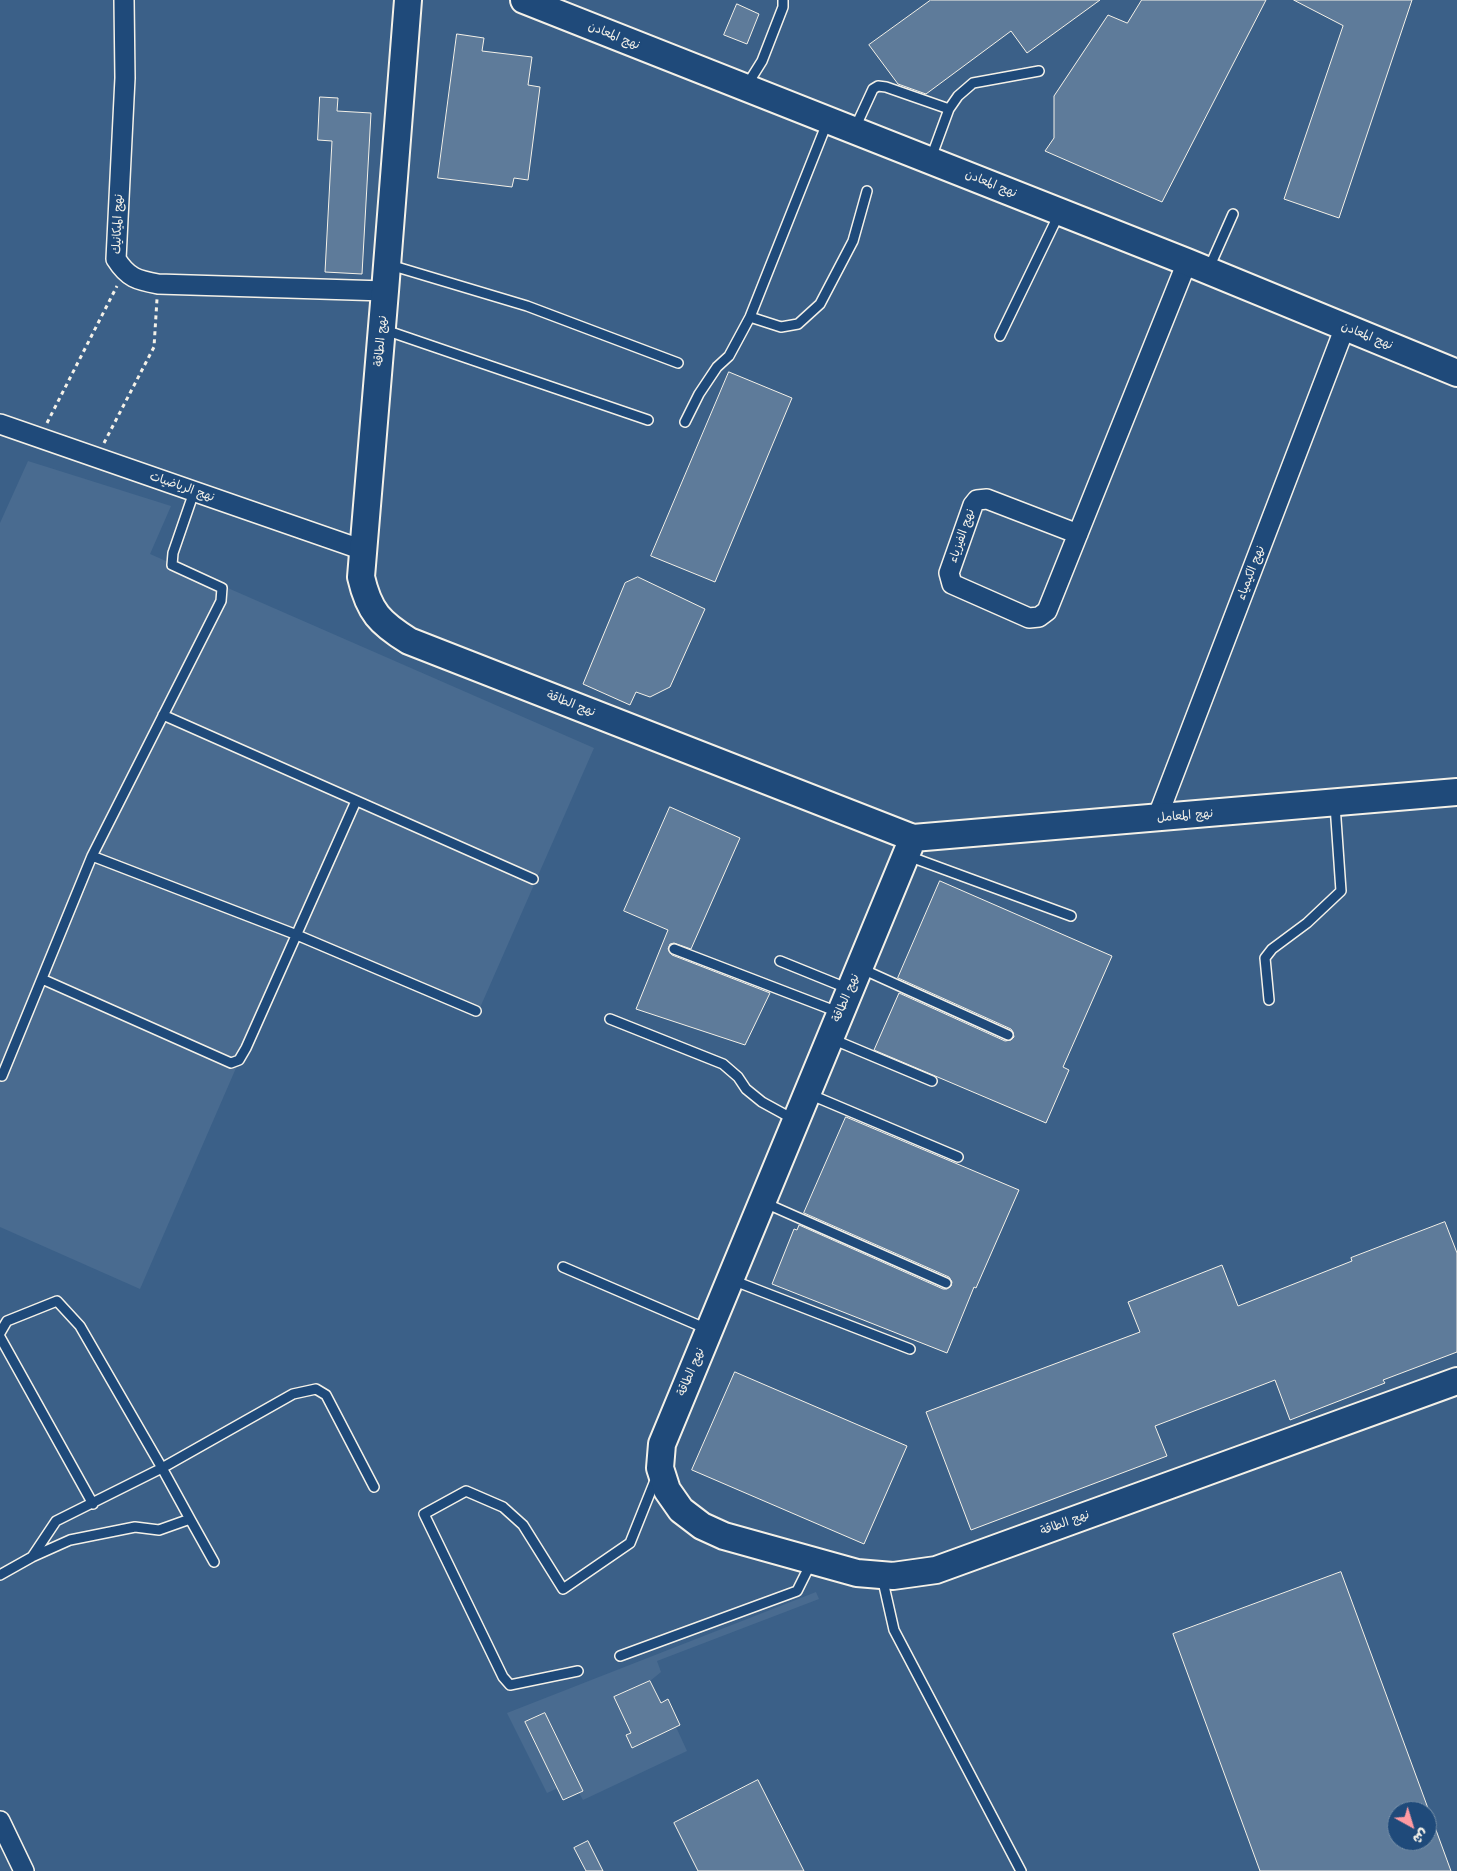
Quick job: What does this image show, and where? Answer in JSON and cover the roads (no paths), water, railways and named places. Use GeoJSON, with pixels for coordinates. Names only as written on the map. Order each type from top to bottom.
{"type":"FeatureCollection","features":[{"type":"Feature","properties":{"kind":"street","name":"نهج الميكانيك"},"geometry":{"type":"LineString","coordinates":[[124,0],[125,78],[116,259],[124,272],[140,281],[158,284],[385,291]]}},
{"type":"Feature","properties":{"kind":"street","name":"نهج الطاقة"},"geometry":{"type":"LineString","coordinates":[[408,0],[360,577],[365,595],[373,611],[386,627],[409,641],[909,847],[662,1444],[660,1468],[667,1490],[681,1510],[702,1526],[724,1536],[857,1573],[893,1576],[936,1570],[1457,1381]]}},
{"type":"Feature","properties":{"kind":"street","name":"نهج المعادن"},"geometry":{"type":"LineString","coordinates":[[524,0],[1197,266],[1457,373]]}},
{"type":"Feature","properties":{"kind":"street","name":"نهج الفيزياء"},"geometry":{"type":"LineString","coordinates":[[1078,534],[987,499],[977,500],[973,505],[949,573],[949,579],[952,584],[1028,618],[1039,617],[1047,611],[1078,534],[1197,266]]}},
{"type":"Feature","properties":{"kind":"street","name":"نهج الكيمياء"},"geometry":{"type":"LineString","coordinates":[[1157,818],[1345,327]]}},
{"type":"Feature","properties":{"kind":"street","name":"نهج الرياضيات"},"geometry":{"type":"LineString","coordinates":[[0,424],[363,550]]}},
{"type":"Feature","properties":{"kind":"street","name":"نهج المعامل"},"geometry":{"type":"LineString","coordinates":[[909,847],[1157,818],[1457,792]]}},
{"type":"Feature","properties":{"kind":"street"},"geometry":{"type":"LineString","coordinates":[[0,1821],[24,1871]]}},
{"type":"Feature","properties":{"kind":"lane"},"geometry":{"type":"LineString","coordinates":[[745,88],[762,61],[783,7],[783,0]]}},
{"type":"Feature","properties":{"kind":"lane"},"geometry":{"type":"LineString","coordinates":[[930,160],[949,109],[958,96],[973,83],[1039,71]]}},
{"type":"Feature","properties":{"kind":"lane"},"geometry":{"type":"LineString","coordinates":[[854,130],[873,89],[878,86],[886,87],[949,109]]}},
{"type":"Feature","properties":{"kind":"lane"},"geometry":{"type":"LineString","coordinates":[[685,422],[699,394],[717,367],[728,356],[750,317],[828,120]]}},
{"type":"Feature","properties":{"kind":"lane"},"geometry":{"type":"LineString","coordinates":[[750,317],[781,328],[798,324],[820,304],[853,241],[867,190]]}},
{"type":"Feature","properties":{"kind":"lane"},"geometry":{"type":"LineString","coordinates":[[1000,336],[1060,212]]}},
{"type":"Feature","properties":{"kind":"lane"},"geometry":{"type":"LineString","coordinates":[[1197,266],[1233,214]]}},
{"type":"Feature","properties":{"kind":"lane"},"geometry":{"type":"LineString","coordinates":[[387,264],[527,306],[678,363]]}},
{"type":"Feature","properties":{"kind":"lane"},"geometry":{"type":"LineString","coordinates":[[382,329],[648,420]]}},
{"type":"Feature","properties":{"kind":"lane"},"geometry":{"type":"LineString","coordinates":[[2,1076],[92,856],[221,601],[222,588],[172,566],[173,552],[194,492]]}},
{"type":"Feature","properties":{"kind":"lane"},"geometry":{"type":"LineString","coordinates":[[163,715],[533,879]]}},
{"type":"Feature","properties":{"kind":"lane"},"geometry":{"type":"LineString","coordinates":[[42,979],[231,1063],[238,1060],[246,1048],[356,801]]}},
{"type":"Feature","properties":{"kind":"lane"},"geometry":{"type":"LineString","coordinates":[[1269,1000],[1265,958],[1272,949],[1307,923],[1341,891],[1334,803]]}},
{"type":"Feature","properties":{"kind":"lane"},"geometry":{"type":"LineString","coordinates":[[909,847],[1071,916]]}},
{"type":"Feature","properties":{"kind":"lane"},"geometry":{"type":"LineString","coordinates":[[92,856],[296,935],[476,1011]]}},
{"type":"Feature","properties":{"kind":"lane"},"geometry":{"type":"LineString","coordinates":[[674,949],[850,990],[1008,1035]]}},
{"type":"Feature","properties":{"kind":"lane"},"geometry":{"type":"LineString","coordinates":[[780,961],[850,990]]}},
{"type":"Feature","properties":{"kind":"lane"},"geometry":{"type":"LineString","coordinates":[[610,1018],[723,1064],[738,1077],[746,1089],[762,1102],[796,1121]]}},
{"type":"Feature","properties":{"kind":"lane"},"geometry":{"type":"LineString","coordinates":[[830,1038],[932,1081]]}},
{"type":"Feature","properties":{"kind":"lane"},"geometry":{"type":"LineString","coordinates":[[807,1093],[958,1157]]}},
{"type":"Feature","properties":{"kind":"lane"},"geometry":{"type":"LineString","coordinates":[[762,1201],[946,1284]]}},
{"type":"Feature","properties":{"kind":"lane"},"geometry":{"type":"LineString","coordinates":[[563,1266],[709,1330]]}},
{"type":"Feature","properties":{"kind":"lane"},"geometry":{"type":"LineString","coordinates":[[730,1279],[910,1349]]}},
{"type":"Feature","properties":{"kind":"lane"},"geometry":{"type":"LineString","coordinates":[[93,1504],[0,1335],[7,1320],[57,1302],[80,1326],[214,1562]]}},
{"type":"Feature","properties":{"kind":"lane"},"geometry":{"type":"LineString","coordinates":[[32,1558],[56,1521],[162,1468],[293,1394],[316,1389],[326,1396],[374,1486]]}},
{"type":"Feature","properties":{"kind":"lane"},"geometry":{"type":"LineString","coordinates":[[578,1670],[510,1685],[424,1514],[466,1491],[503,1507],[523,1525],[563,1588],[630,1543],[660,1468]]}},
{"type":"Feature","properties":{"kind":"lane"},"geometry":{"type":"LineString","coordinates":[[0,1575],[70,1540],[135,1528],[159,1530],[190,1519]]}},
{"type":"Feature","properties":{"kind":"lane"},"geometry":{"type":"LineString","coordinates":[[620,1656],[798,1591],[812,1560]]}},
{"type":"Feature","properties":{"kind":"lane"},"geometry":{"type":"LineString","coordinates":[[881,1575],[894,1630],[1021,1871]]}}]}
